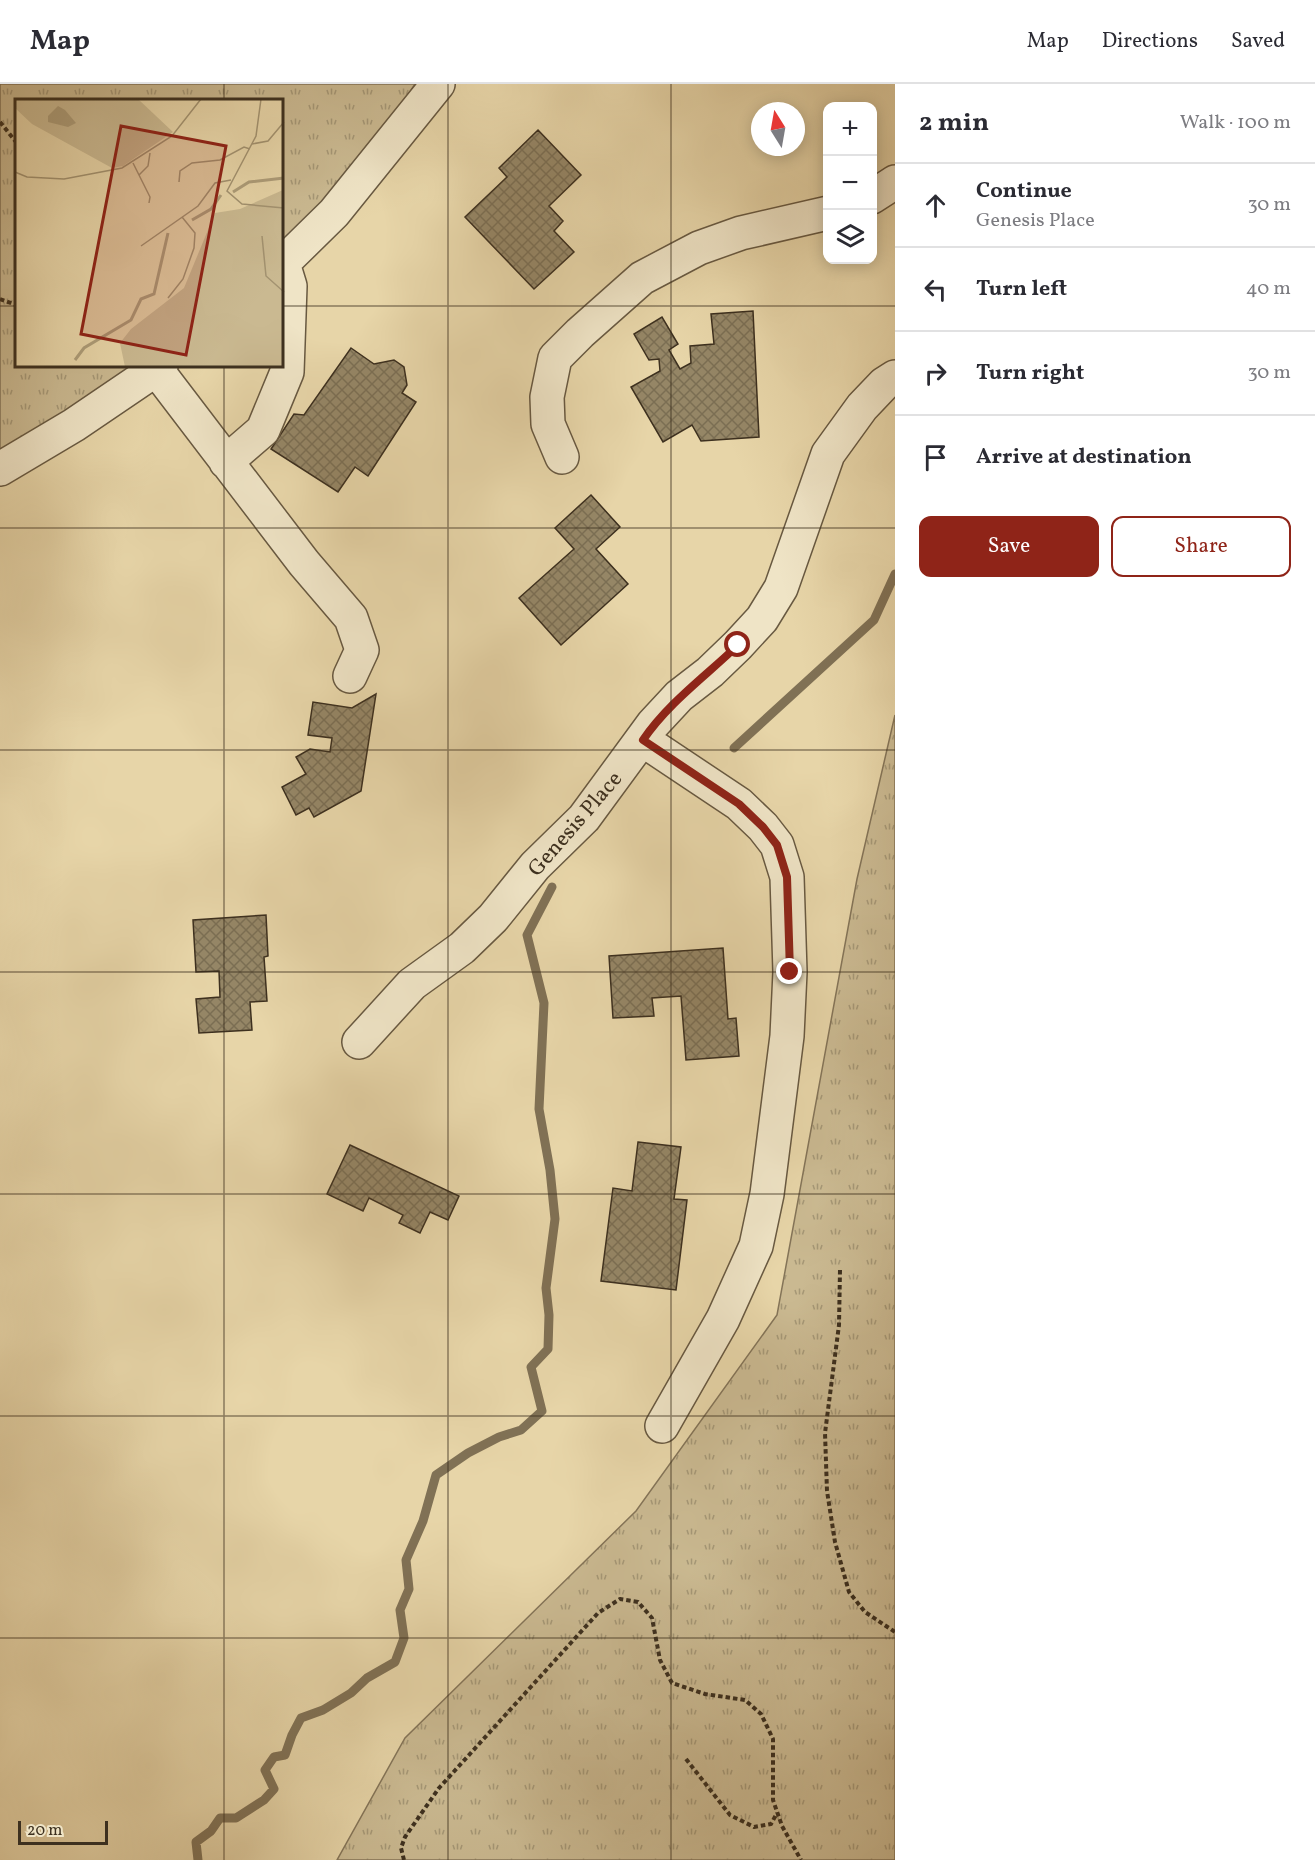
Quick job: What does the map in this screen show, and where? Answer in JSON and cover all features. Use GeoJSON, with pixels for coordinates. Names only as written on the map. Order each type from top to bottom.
{"type":"FeatureCollection","features":[{"type":"Feature","properties":{"kind":"street"},"geometry":{"type":"LineString","coordinates":[[284,262],[334,213],[438,84]]}},
{"type":"Feature","properties":{"kind":"street"},"geometry":{"type":"LineString","coordinates":[[877,194],[895,182]]}},
{"type":"Feature","properties":{"kind":"street"},"geometry":{"type":"LineString","coordinates":[[562,457],[548,424],[547,397],[555,358],[580,333],[642,278],[699,248],[741,233],[823,214]]}},
{"type":"Feature","properties":{"kind":"street"},"geometry":{"type":"LineString","coordinates":[[226,462],[263,430],[287,372],[290,286],[284,266]]}},
{"type":"Feature","properties":{"kind":"street"},"geometry":{"type":"LineString","coordinates":[[0,469],[74,426],[159,368],[226,462],[304,563],[351,618],[362,650],[350,676]]}},
{"type":"Feature","properties":{"kind":"street","name":"Genesis Place"},"geometry":{"type":"LineString","coordinates":[[359,1042],[412,984],[462,948],[493,918],[535,866],[584,818],[653,724],[679,696],[711,672],[762,619],[782,588],[828,454],[862,407],[884,384],[895,377]]}},
{"type":"Feature","properties":{"kind":"street"},"geometry":{"type":"LineString","coordinates":[[643,740],[739,804],[763,827],[777,845],[787,877],[790,972],[787,1036],[767,1194],[756,1246],[723,1320],[662,1426]]}},
{"type":"Feature","properties":{"kind":"path"},"geometry":{"type":"LineString","coordinates":[[0,123],[15,141]]}},
{"type":"Feature","properties":{"kind":"path"},"geometry":{"type":"LineString","coordinates":[[0,299],[15,304]]}},
{"type":"Feature","properties":{"kind":"path"},"geometry":{"type":"LineString","coordinates":[[840,1270],[839,1325],[825,1433],[830,1511],[835,1542],[849,1592],[865,1612],[895,1632]]}},
{"type":"Feature","properties":{"kind":"path"},"geometry":{"type":"LineString","coordinates":[[404,1860],[401,1848],[405,1837],[439,1788],[598,1613],[620,1599],[638,1602],[652,1618],[660,1660],[672,1683],[705,1694],[745,1700],[761,1714],[773,1739],[773,1800],[782,1826],[801,1860]]}},
{"type":"Feature","properties":{"kind":"path"},"geometry":{"type":"LineString","coordinates":[[686,1760],[730,1815],[754,1827],[771,1824],[778,1812]]}},
{"type":"Feature","properties":{"kind":"green space"},"geometry":{"type":"Polygon","coordinates":[[[0,84],[415,84],[389,125],[338,188],[284,240],[284,99],[15,99],[15,368],[129,368],[76,409],[0,450],[0,84]]]}},
{"type":"Feature","properties":{"kind":"green space"},"geometry":{"type":"Polygon","coordinates":[[[895,715],[895,1860],[337,1860],[405,1738],[636,1511],[777,1315],[857,879],[895,715]]]}},
{"type":"Feature","properties":{"kind":"building"},"geometry":{"type":"Polygon","coordinates":[[[538,130],[581,175],[549,206],[563,221],[554,231],[574,252],[534,289],[465,217],[507,177],[499,168],[538,130]]]}},
{"type":"Feature","properties":{"kind":"building"},"geometry":{"type":"Polygon","coordinates":[[[753,311],[759,437],[701,441],[692,425],[663,442],[631,387],[660,371],[659,359],[649,360],[634,334],[662,317],[678,344],[669,350],[680,369],[691,363],[690,346],[714,344],[711,314],[753,311]]]}},
{"type":"Feature","properties":{"kind":"building"},"geometry":{"type":"Polygon","coordinates":[[[351,348],[374,364],[394,360],[404,367],[407,385],[402,393],[416,402],[368,476],[355,467],[338,492],[271,449],[294,414],[304,415],[351,348]]]}},
{"type":"Feature","properties":{"kind":"building"},"geometry":{"type":"Polygon","coordinates":[[[591,495],[620,527],[596,549],[628,584],[561,645],[519,598],[574,549],[555,528],[591,495]]]}},
{"type":"Feature","properties":{"kind":"building"},"geometry":{"type":"Polygon","coordinates":[[[376,694],[361,791],[314,817],[309,808],[296,815],[282,787],[306,774],[296,757],[310,749],[330,752],[332,738],[308,735],[313,702],[352,708],[376,694]]]}},
{"type":"Feature","properties":{"kind":"building"},"geometry":{"type":"Polygon","coordinates":[[[266,915],[268,956],[264,957],[267,1001],[250,1002],[252,1030],[199,1033],[196,999],[220,997],[219,971],[196,972],[193,920],[266,915]]]}},
{"type":"Feature","properties":{"kind":"building"},"geometry":{"type":"Polygon","coordinates":[[[723,948],[728,1019],[736,1018],[739,1056],[686,1060],[681,996],[652,998],[654,1016],[613,1018],[609,956],[723,948]]]}},
{"type":"Feature","properties":{"kind":"building"},"geometry":{"type":"Polygon","coordinates":[[[638,1142],[681,1147],[674,1199],[687,1200],[676,1290],[601,1281],[613,1188],[632,1191],[638,1142]]]}},
{"type":"Feature","properties":{"kind":"building"},"geometry":{"type":"Polygon","coordinates":[[[350,1145],[459,1196],[448,1220],[430,1212],[420,1233],[399,1223],[403,1215],[369,1198],[363,1211],[327,1194],[350,1145]]]}},
{"type":"Feature","properties":{"kind":"waterway"},"geometry":{"type":"LineString","coordinates":[[734,748],[874,620],[895,574]]}},
{"type":"Feature","properties":{"kind":"waterway"},"geometry":{"type":"LineString","coordinates":[[198,1860],[196,1842],[211,1831],[220,1818],[236,1818],[264,1800],[274,1789],[265,1770],[274,1757],[285,1755],[301,1718],[323,1710],[351,1693],[367,1678],[395,1662],[404,1638],[400,1610],[409,1589],[406,1560],[423,1521],[436,1475],[468,1453],[499,1437],[521,1430],[542,1411],[531,1367],[548,1349],[549,1315],[546,1288],[555,1219],[550,1170],[539,1109],[544,1003],[527,935],[552,887]]}},
{"type":"Feature","properties":{"kind":"route"},"geometry":{"type":"LineString","coordinates":[[738,645],[711,672],[679,696],[653,724],[643,740],[739,804],[763,827],[777,845],[787,877],[790,972]]}}]}
